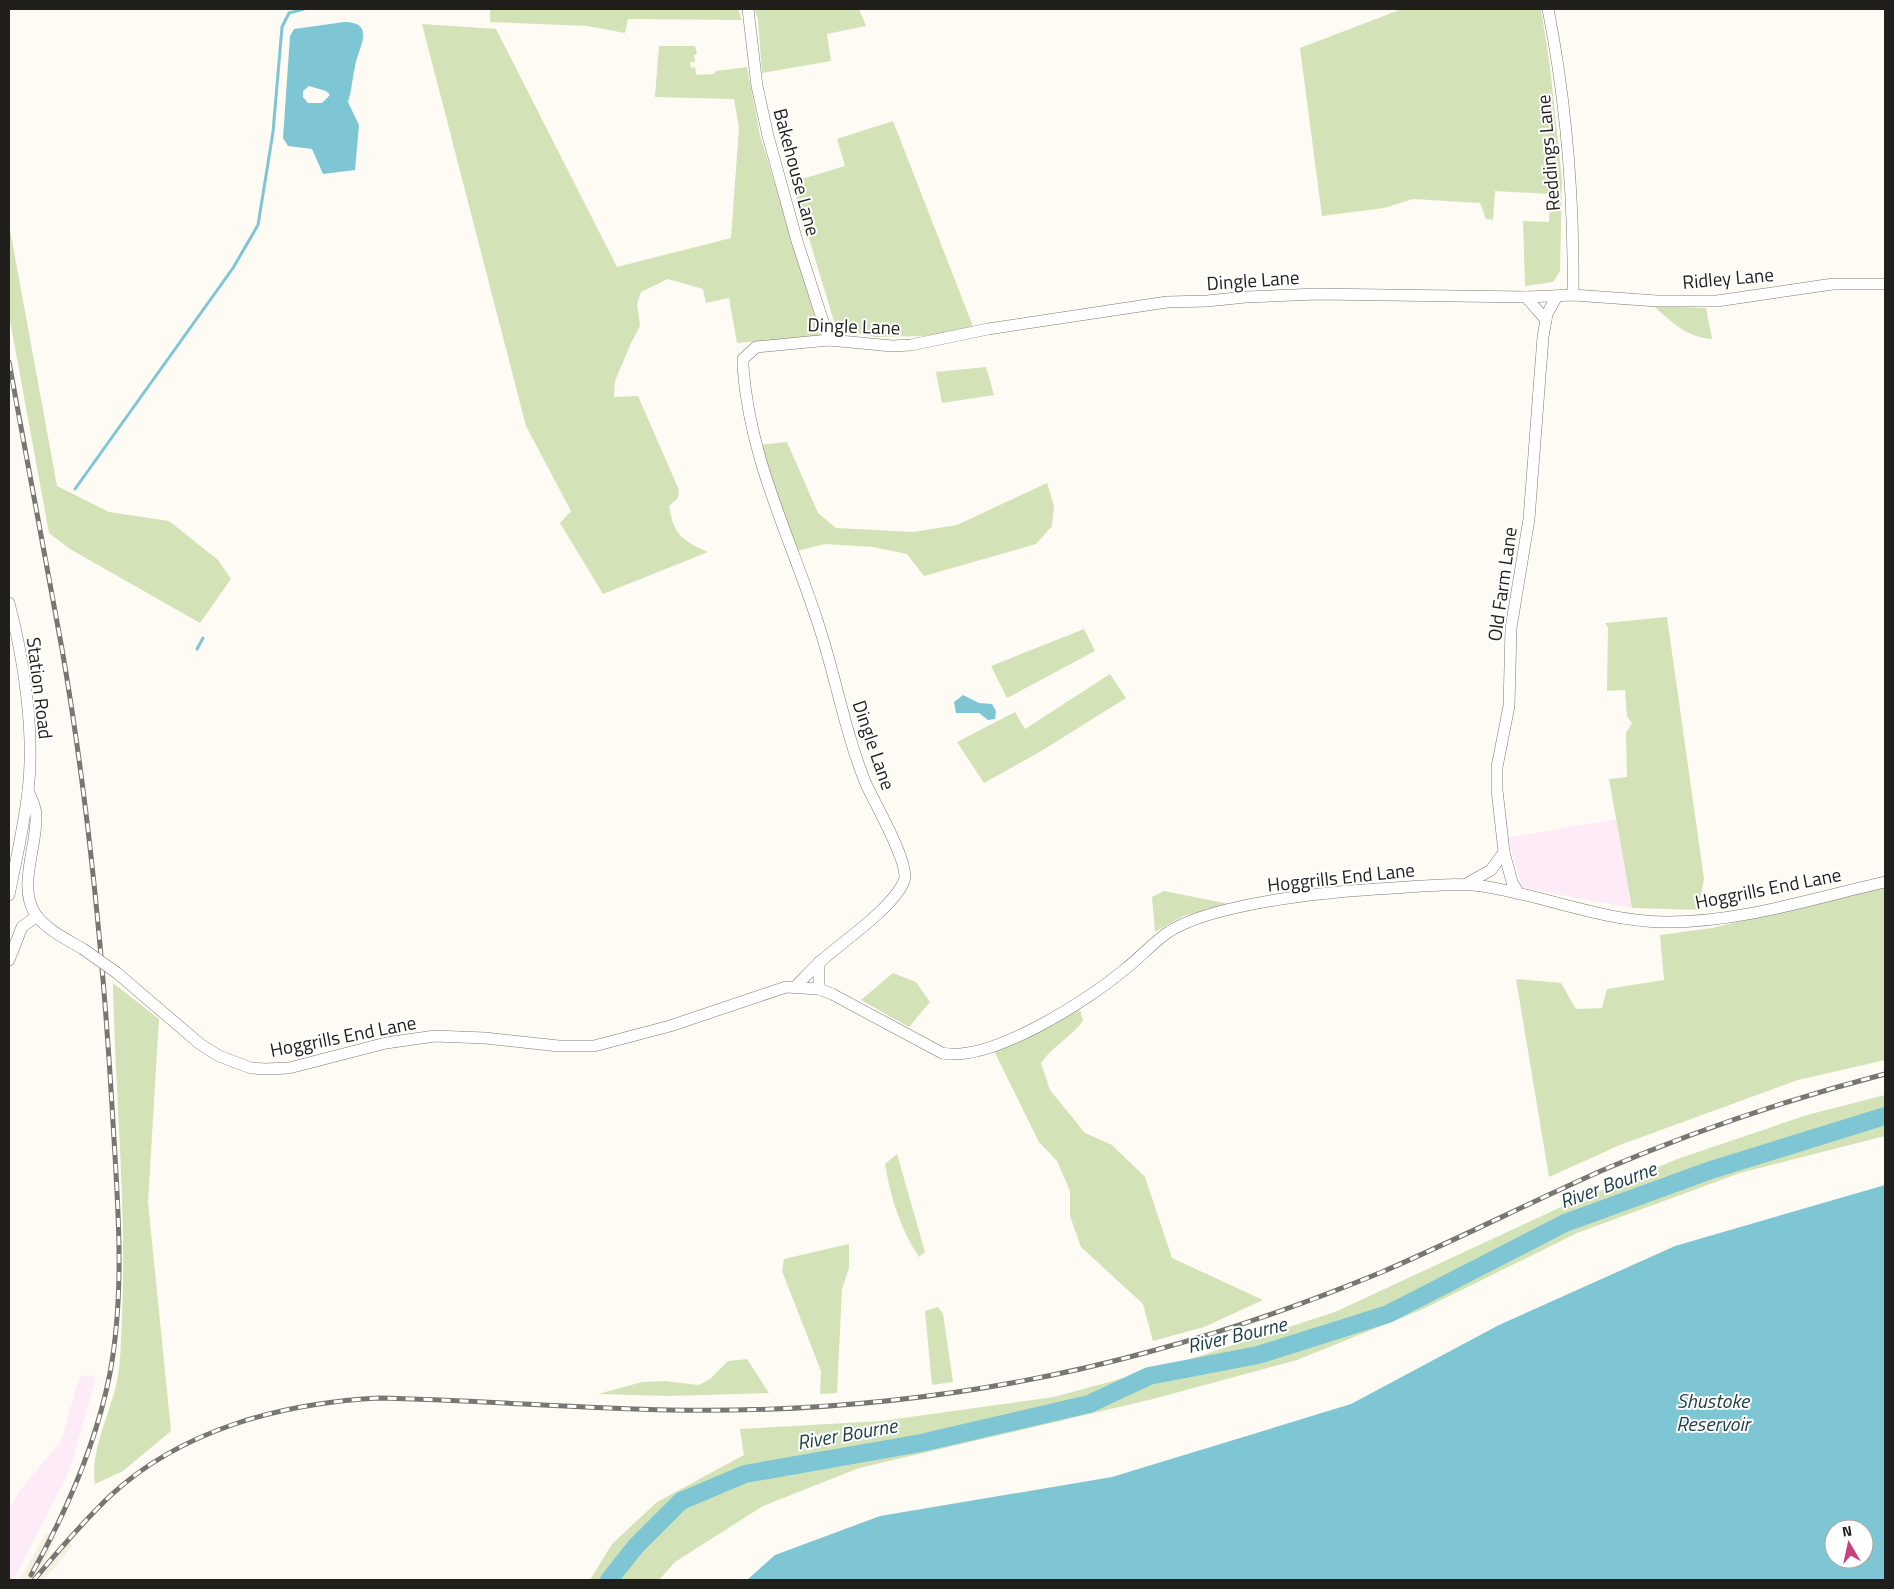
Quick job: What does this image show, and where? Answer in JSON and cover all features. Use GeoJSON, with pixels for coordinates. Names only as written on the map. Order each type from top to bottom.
{"type":"FeatureCollection","features":[{"type":"Feature","properties":{"kind":"street","name":"Bakehouse Lane"},"geometry":{"type":"LineString","coordinates":[[748,9],[758,86],[768,136],[799,249],[829,340]]}},
{"type":"Feature","properties":{"kind":"street","name":"Reddings Lane"},"geometry":{"type":"LineString","coordinates":[[1548,9],[1558,72],[1568,162],[1573,295]]}},
{"type":"Feature","properties":{"kind":"street","name":"Ridley Lane"},"geometry":{"type":"LineString","coordinates":[[1573,295],[1657,301],[1717,300],[1810,287],[1885,284]]}},
{"type":"Feature","properties":{"kind":"street","name":"Dingle Lane"},"geometry":{"type":"LineString","coordinates":[[796,986],[819,962],[892,898],[904,881],[905,871],[856,757],[817,618],[764,476],[750,412],[743,358],[756,347],[829,340],[892,346],[911,345],[988,329],[1167,302],[1207,302],[1246,297],[1317,294],[1526,297],[1573,295]]}},
{"type":"Feature","properties":{"kind":"street","name":"Old Farm Lane"},"geometry":{"type":"LineString","coordinates":[[1519,894],[1512,882],[1504,852],[1497,790],[1497,767],[1509,706],[1511,628],[1529,519],[1546,320],[1557,296]]}},
{"type":"Feature","properties":{"kind":"street"},"geometry":{"type":"LineString","coordinates":[[1526,297],[1546,320]]}},
{"type":"Feature","properties":{"kind":"street","name":"Station Road"},"geometry":{"type":"LineString","coordinates":[[9,603],[18,646],[30,729],[28,791],[9,895]]}},
{"type":"Feature","properties":{"kind":"street"},"geometry":{"type":"LineString","coordinates":[[9,960],[22,927],[36,916],[30,903],[28,892],[36,818],[35,806],[28,791]]}},
{"type":"Feature","properties":{"kind":"street"},"geometry":{"type":"LineString","coordinates":[[1466,884],[1490,870],[1504,852]]}},
{"type":"Feature","properties":{"kind":"street","name":"Hoggrills End Lane"},"geometry":{"type":"LineString","coordinates":[[36,916],[116,973],[194,1039],[219,1056],[250,1068],[276,1070],[386,1043],[435,1036],[485,1038],[558,1046],[594,1046],[670,1026],[777,990],[796,986],[819,989],[865,1010],[942,1053],[953,1055],[967,1054],[981,1051],[1015,1037],[1089,996],[1123,972],[1163,936],[1191,920],[1231,909],[1310,894],[1466,884],[1519,894],[1596,913],[1667,922],[1734,916],[1885,882]]}},
{"type":"Feature","properties":{"kind":"street"},"geometry":{"type":"LineString","coordinates":[[819,962],[819,989]]}},
{"type":"Feature","properties":{"kind":"shaded area"},"geometry":{"type":"Polygon","coordinates":[[[1616,819],[1632,908],[1522,888],[1508,838],[1616,819]]]}},
{"type":"Feature","properties":{"kind":"shaded area"},"geometry":{"type":"Polygon","coordinates":[[[80,1375],[96,1377],[69,1472],[13,1580],[9,1580],[9,1509],[20,1490],[61,1441],[80,1375]]]}},
{"type":"Feature","properties":{"kind":"shaded area"},"geometry":{"type":"Polygon","coordinates":[[[46,1533],[56,1537],[46,1561],[64,1540],[73,1545],[44,1580],[20,1580],[46,1533]]]}},
{"type":"Feature","properties":{"kind":"green space"},"geometry":{"type":"Polygon","coordinates":[[[490,9],[738,9],[742,20],[628,19],[625,33],[587,26],[490,22],[490,9]]]}},
{"type":"Feature","properties":{"kind":"green space"},"geometry":{"type":"Polygon","coordinates":[[[754,9],[859,9],[866,26],[827,34],[831,61],[762,73],[758,19],[754,9]]]}},
{"type":"Feature","properties":{"kind":"green space"},"geometry":{"type":"Polygon","coordinates":[[[1402,9],[1541,9],[1550,67],[1562,180],[1560,271],[1553,282],[1525,286],[1523,221],[1549,222],[1550,194],[1495,191],[1493,220],[1486,219],[1480,203],[1413,199],[1384,208],[1322,216],[1300,48],[1402,9]]]}},
{"type":"Feature","properties":{"kind":"green space"},"geometry":{"type":"Polygon","coordinates":[[[422,24],[496,29],[617,267],[731,238],[739,128],[734,99],[655,97],[659,46],[695,46],[697,54],[694,55],[695,62],[690,62],[691,68],[695,67],[696,75],[714,74],[716,71],[747,67],[760,135],[821,336],[737,343],[729,298],[706,303],[703,289],[668,279],[641,292],[637,304],[640,326],[615,381],[614,397],[638,396],[679,490],[678,498],[669,506],[677,531],[686,540],[708,552],[603,594],[560,523],[571,511],[526,426],[422,24]]]}},
{"type":"Feature","properties":{"kind":"green space"},"geometry":{"type":"Polygon","coordinates":[[[893,121],[974,329],[924,336],[875,337],[836,328],[792,182],[845,166],[837,139],[893,121]]]}},
{"type":"Feature","properties":{"kind":"green space"},"geometry":{"type":"Polygon","coordinates":[[[9,224],[57,486],[109,512],[169,521],[218,560],[231,579],[200,623],[70,549],[49,533],[9,315],[9,224]]]}},
{"type":"Feature","properties":{"kind":"green space"},"geometry":{"type":"Polygon","coordinates":[[[1654,306],[1706,308],[1712,339],[1687,332],[1654,306]]]}},
{"type":"Feature","properties":{"kind":"green space"},"geometry":{"type":"Polygon","coordinates":[[[986,367],[994,395],[942,403],[936,372],[986,367]]]}},
{"type":"Feature","properties":{"kind":"green space"},"geometry":{"type":"Polygon","coordinates":[[[787,442],[818,513],[836,528],[913,532],[957,525],[1047,483],[1054,506],[1052,526],[1036,544],[924,576],[907,554],[873,547],[825,544],[797,551],[774,490],[760,445],[787,442]]]}},
{"type":"Feature","properties":{"kind":"green space"},"geometry":{"type":"Polygon","coordinates":[[[1667,617],[1704,879],[1699,905],[1701,910],[1632,908],[1609,779],[1627,777],[1626,733],[1632,723],[1627,716],[1625,690],[1607,691],[1608,627],[1605,623],[1667,617]]]}},
{"type":"Feature","properties":{"kind":"green space"},"geometry":{"type":"Polygon","coordinates":[[[1084,629],[1095,651],[1007,698],[991,666],[1084,629]]]}},
{"type":"Feature","properties":{"kind":"green space"},"geometry":{"type":"Polygon","coordinates":[[[1110,674],[1126,698],[1038,753],[984,783],[957,742],[1015,712],[1025,729],[1110,674]]]}},
{"type":"Feature","properties":{"kind":"green space"},"geometry":{"type":"Polygon","coordinates":[[[1885,887],[1885,1060],[1798,1080],[1620,1145],[1549,1177],[1516,979],[1561,983],[1576,1009],[1602,1008],[1607,989],[1664,980],[1660,935],[1712,928],[1885,887]]]}},
{"type":"Feature","properties":{"kind":"green space"},"geometry":{"type":"Polygon","coordinates":[[[1164,891],[1229,904],[1183,916],[1155,932],[1152,897],[1164,891]]]}},
{"type":"Feature","properties":{"kind":"green space"},"geometry":{"type":"Polygon","coordinates":[[[893,973],[916,982],[930,1002],[909,1027],[861,1000],[893,973]]]}},
{"type":"Feature","properties":{"kind":"green space"},"geometry":{"type":"Polygon","coordinates":[[[113,983],[159,1019],[148,1202],[171,1431],[123,1471],[95,1484],[95,1458],[114,1394],[121,1349],[123,1234],[113,983]]]}},
{"type":"Feature","properties":{"kind":"green space"},"geometry":{"type":"Polygon","coordinates":[[[1080,1010],[1083,1021],[1041,1063],[1050,1090],[1085,1133],[1112,1145],[1145,1177],[1172,1258],[1263,1300],[1204,1327],[1153,1341],[1143,1304],[1081,1247],[1070,1216],[1070,1191],[1057,1161],[1039,1142],[994,1051],[1013,1044],[1080,1010]]]}},
{"type":"Feature","properties":{"kind":"green space"},"geometry":{"type":"Polygon","coordinates":[[[1885,1095],[1885,1136],[1740,1173],[1577,1233],[1421,1310],[1297,1360],[1153,1399],[859,1468],[763,1506],[675,1562],[659,1580],[590,1580],[612,1544],[657,1502],[744,1455],[740,1429],[881,1421],[1054,1397],[1175,1364],[1335,1312],[1561,1207],[1680,1158],[1807,1115],[1885,1095]]]}},
{"type":"Feature","properties":{"kind":"green space"},"geometry":{"type":"Polygon","coordinates":[[[897,1154],[925,1252],[919,1257],[902,1225],[893,1201],[887,1176],[885,1164],[897,1154]]]}},
{"type":"Feature","properties":{"kind":"green space"},"geometry":{"type":"Polygon","coordinates":[[[849,1244],[849,1268],[842,1289],[837,1393],[820,1394],[821,1371],[782,1271],[784,1259],[849,1244]]]}},
{"type":"Feature","properties":{"kind":"green space"},"geometry":{"type":"Polygon","coordinates":[[[938,1307],[943,1314],[953,1382],[932,1385],[925,1311],[938,1307]]]}},
{"type":"Feature","properties":{"kind":"green space"},"geometry":{"type":"Polygon","coordinates":[[[747,1359],[769,1393],[668,1396],[598,1394],[642,1382],[665,1381],[699,1385],[710,1379],[728,1361],[747,1359]]]}},
{"type":"Feature","properties":{"kind":"water"},"geometry":{"type":"Polygon","coordinates":[[[344,22],[354,23],[360,26],[363,31],[362,45],[355,67],[348,102],[359,125],[355,170],[323,174],[312,149],[288,146],[283,138],[290,36],[294,29],[344,22]],[[309,86],[303,91],[303,97],[308,103],[322,103],[330,95],[326,91],[309,86]]]}},
{"type":"Feature","properties":{"kind":"water"},"geometry":{"type":"Polygon","coordinates":[[[963,695],[979,703],[992,704],[996,711],[995,719],[988,720],[979,713],[956,713],[954,702],[963,695]]]}},
{"type":"Feature","properties":{"kind":"water","name":"Shustoke Reservoir"},"geometry":{"type":"Polygon","coordinates":[[[1885,1185],[1885,1580],[747,1580],[775,1555],[880,1516],[1112,1477],[1351,1404],[1499,1325],[1675,1246],[1885,1185]]]}},
{"type":"Feature","properties":{"kind":"waterway"},"geometry":{"type":"LineString","coordinates":[[75,489],[233,268],[258,225],[273,132],[282,27],[289,13],[304,9]]}},
{"type":"Feature","properties":{"kind":"waterway"},"geometry":{"type":"LineString","coordinates":[[197,649],[203,638]]}},
{"type":"Feature","properties":{"kind":"waterway","name":"River Bourne"},"geometry":{"type":"LineString","coordinates":[[609,1580],[636,1546],[681,1501],[745,1474],[921,1443],[1089,1404],[1149,1376],[1258,1355],[1388,1314],[1565,1223],[1711,1170],[1885,1116]]}},
{"type":"Feature","properties":{"kind":"railway"},"geometry":{"type":"LineString","coordinates":[[9,362],[62,649],[80,763],[104,992],[119,1240],[118,1307],[115,1340],[104,1400],[79,1477],[57,1527],[31,1575]]}},
{"type":"Feature","properties":{"kind":"railway"},"geometry":{"type":"LineString","coordinates":[[34,1580],[90,1516],[110,1496],[138,1473],[169,1453],[201,1437],[271,1414],[307,1406],[379,1398],[670,1410],[791,1408],[913,1398],[1034,1379],[1181,1343],[1297,1305],[1382,1272],[1603,1170],[1672,1142],[1778,1105],[1885,1074]]}}]}
